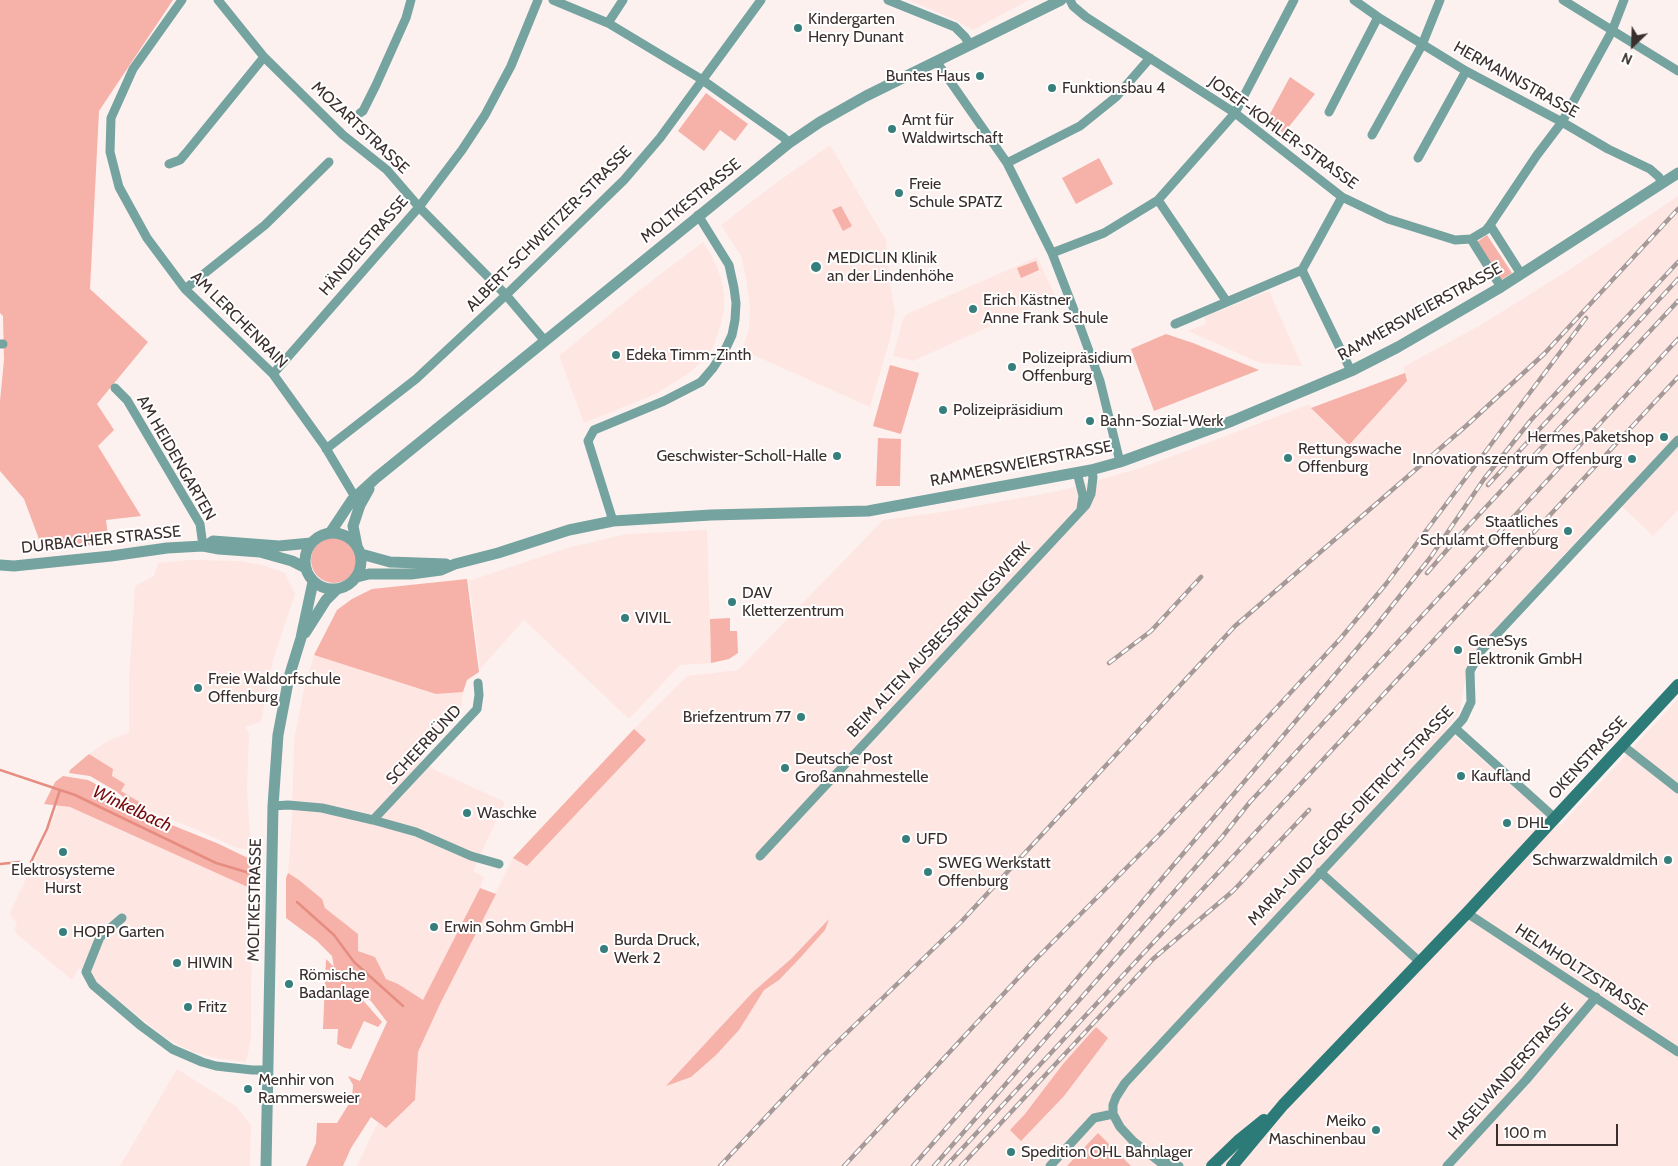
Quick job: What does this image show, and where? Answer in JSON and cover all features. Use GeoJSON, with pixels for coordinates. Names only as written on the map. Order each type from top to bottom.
{"type":"FeatureCollection","features":[{"type":"Feature","properties":{"kind":"main road","name":"OKENSTRASSE"},"geometry":{"type":"LineString","coordinates":[[1232,1166],[1283,1105],[1467,913],[1678,686]]}},
{"type":"Feature","properties":{"kind":"main road","name":"OKENSTRASSE"},"geometry":{"type":"LineString","coordinates":[[1212,1166],[1238,1141],[1283,1105]]}},
{"type":"Feature","properties":{"kind":"street","name":"AM LERCHENRAIN"},"geometry":{"type":"LineString","coordinates":[[182,0],[133,69],[111,118],[110,152],[119,187],[143,232],[185,289],[273,374],[326,449],[355,497]]}},
{"type":"Feature","properties":{"kind":"street","name":"MOZARTSTRASSE"},"geometry":{"type":"LineString","coordinates":[[218,0],[264,57],[343,135],[387,170],[419,207],[506,295],[545,342]]}},
{"type":"Feature","properties":{"kind":"street"},"geometry":{"type":"LineString","coordinates":[[360,114],[399,35],[412,0]]}},
{"type":"Feature","properties":{"kind":"street","name":"HÄNDELSTRASSE"},"geometry":{"type":"LineString","coordinates":[[273,374],[419,207],[462,150],[485,115],[511,66],[538,0]]}},
{"type":"Feature","properties":{"kind":"street"},"geometry":{"type":"LineString","coordinates":[[553,0],[608,22],[701,79],[789,143]]}},
{"type":"Feature","properties":{"kind":"street"},"geometry":{"type":"LineString","coordinates":[[608,22],[623,0]]}},
{"type":"Feature","properties":{"kind":"street","name":"ALBERT-SCHWEITZER-STRASSE"},"geometry":{"type":"LineString","coordinates":[[326,449],[416,379],[506,295],[624,180],[660,138],[701,79],[761,0]]}},
{"type":"Feature","properties":{"kind":"street"},"geometry":{"type":"LineString","coordinates":[[888,0],[955,27],[970,45]]}},
{"type":"Feature","properties":{"kind":"street","name":"MOLTKESTRASSE"},"geometry":{"type":"LineString","coordinates":[[330,533],[355,497],[376,478],[789,143],[820,122],[858,101],[1061,0]]}},
{"type":"Feature","properties":{"kind":"street","name":"JOSEF-KOHLER-STRASSE"},"geometry":{"type":"LineString","coordinates":[[1070,0],[1073,6],[1086,17],[1235,113],[1342,197],[1388,219],[1430,233],[1455,240],[1471,239]]}},
{"type":"Feature","properties":{"kind":"street"},"geometry":{"type":"LineString","coordinates":[[1052,253],[1104,232],[1158,200],[1235,113],[1294,0]]}},
{"type":"Feature","properties":{"kind":"street","name":"HERMANNSTRASSE"},"geometry":{"type":"LineString","coordinates":[[1354,0],[1422,45],[1466,71],[1562,122],[1608,149],[1650,169],[1662,184]]}},
{"type":"Feature","properties":{"kind":"street"},"geometry":{"type":"LineString","coordinates":[[1372,135],[1422,45],[1440,0]]}},
{"type":"Feature","properties":{"kind":"street"},"geometry":{"type":"LineString","coordinates":[[1563,0],[1678,71]]}},
{"type":"Feature","properties":{"kind":"street"},"geometry":{"type":"LineString","coordinates":[[1501,287],[1471,239],[1486,230],[1490,225],[1537,155],[1562,122],[1612,31],[1624,0]]}},
{"type":"Feature","properties":{"kind":"street"},"geometry":{"type":"LineString","coordinates":[[1329,112],[1378,17]]}},
{"type":"Feature","properties":{"kind":"street"},"geometry":{"type":"LineString","coordinates":[[169,164],[180,160],[264,57]]}},
{"type":"Feature","properties":{"kind":"street"},"geometry":{"type":"LineString","coordinates":[[1007,163],[1080,126],[1116,98],[1150,58]]}},
{"type":"Feature","properties":{"kind":"street"},"geometry":{"type":"LineString","coordinates":[[936,61],[1007,163],[1052,253],[1100,381],[1120,462]]}},
{"type":"Feature","properties":{"kind":"street"},"geometry":{"type":"LineString","coordinates":[[1418,158],[1466,71]]}},
{"type":"Feature","properties":{"kind":"street"},"geometry":{"type":"LineString","coordinates":[[185,289],[264,225],[329,162]]}},
{"type":"Feature","properties":{"kind":"street","name":"RAMMERSWEIERSTRASSE"},"geometry":{"type":"LineString","coordinates":[[357,577],[369,574],[411,574],[441,570],[455,564],[498,553],[569,530],[613,521],[711,515],[868,511],[1091,470],[1120,462],[1232,421],[1352,371],[1501,287],[1678,173]]}},
{"type":"Feature","properties":{"kind":"street"},"geometry":{"type":"LineString","coordinates":[[1175,324],[1302,270],[1342,197]]}},
{"type":"Feature","properties":{"kind":"street"},"geometry":{"type":"LineString","coordinates":[[1158,200],[1227,302]]}},
{"type":"Feature","properties":{"kind":"street"},"geometry":{"type":"LineString","coordinates":[[613,521],[588,441],[594,430],[664,401],[701,382],[713,368],[732,335],[736,303],[729,265],[698,215]]}},
{"type":"Feature","properties":{"kind":"street"},"geometry":{"type":"LineString","coordinates":[[1490,225],[1520,274]]}},
{"type":"Feature","properties":{"kind":"street"},"geometry":{"type":"LineString","coordinates":[[1302,270],[1352,371]]}},
{"type":"Feature","properties":{"kind":"street","name":"AM HEIDENGARTEN"},"geometry":{"type":"LineString","coordinates":[[115,388],[127,400],[200,524],[205,546]]}},
{"type":"Feature","properties":{"kind":"street","name":"MARIA-UND-GEORG-DIETRICH-STRASSE"},"geometry":{"type":"LineString","coordinates":[[1113,1114],[1116,1097],[1125,1084],[1463,719],[1471,702],[1470,670],[1481,651],[1677,443]]}},
{"type":"Feature","properties":{"kind":"street","name":"BEIM ALTEN AUSBESSERUNGSWERK"},"geometry":{"type":"LineString","coordinates":[[760,856],[1086,506],[1091,494],[1093,477],[1091,470]]}},
{"type":"Feature","properties":{"kind":"street"},"geometry":{"type":"LineString","coordinates":[[1077,472],[1083,496],[1080,511]]}},
{"type":"Feature","properties":{"kind":"street","name":"MOLTKESTRASSE"},"geometry":{"type":"LineString","coordinates":[[359,550],[353,526],[360,505],[376,478]]}},
{"type":"Feature","properties":{"kind":"street"},"geometry":{"type":"LineString","coordinates":[[330,533],[345,536],[359,550],[361,566],[357,577],[348,586],[336,590],[324,588],[313,582],[306,568],[305,557],[311,543],[321,536],[330,533]]}},
{"type":"Feature","properties":{"kind":"street","name":"DURBACHER STRASSE"},"geometry":{"type":"LineString","coordinates":[[205,546],[213,541],[278,546],[296,546],[311,543]]}},
{"type":"Feature","properties":{"kind":"street","name":"DURBACHER STRASSE"},"geometry":{"type":"LineString","coordinates":[[0,565],[14,566],[167,548],[205,546],[219,550],[260,552],[292,561],[306,568]]}},
{"type":"Feature","properties":{"kind":"street","name":"RAMMERSWEIERSTRASSE"},"geometry":{"type":"LineString","coordinates":[[359,550],[390,562],[455,564]]}},
{"type":"Feature","properties":{"kind":"street","name":"MOLTKESTRASSE"},"geometry":{"type":"LineString","coordinates":[[266,1166],[273,806],[278,735],[289,676],[301,638],[313,582]]}},
{"type":"Feature","properties":{"kind":"street","name":"MOLTKESTRASSE"},"geometry":{"type":"LineString","coordinates":[[301,638],[326,600],[336,590]]}},
{"type":"Feature","properties":{"kind":"street","name":"SCHEERBÜND"},"geometry":{"type":"LineString","coordinates":[[374,820],[477,709],[480,695],[478,683]]}},
{"type":"Feature","properties":{"kind":"street"},"geometry":{"type":"LineString","coordinates":[[1455,728],[1555,818]]}},
{"type":"Feature","properties":{"kind":"street"},"geometry":{"type":"LineString","coordinates":[[1622,746],[1678,789]]}},
{"type":"Feature","properties":{"kind":"street"},"geometry":{"type":"LineString","coordinates":[[273,806],[288,805],[322,808],[374,820],[416,832],[470,856],[500,864]]}},
{"type":"Feature","properties":{"kind":"street"},"geometry":{"type":"LineString","coordinates":[[1320,872],[1420,962]]}},
{"type":"Feature","properties":{"kind":"street","name":"HELMHOLTZSTRASSE"},"geometry":{"type":"LineString","coordinates":[[1467,913],[1678,1052]]}},
{"type":"Feature","properties":{"kind":"street"},"geometry":{"type":"LineString","coordinates":[[122,918],[100,937],[86,972],[93,985],[141,1026],[172,1049],[216,1066],[268,1070]]}},
{"type":"Feature","properties":{"kind":"street","name":"HASELWANDERSTRASSE"},"geometry":{"type":"LineString","coordinates":[[1447,1166],[1526,1080],[1596,997]]}},
{"type":"Feature","properties":{"kind":"street"},"geometry":{"type":"LineString","coordinates":[[1050,1166],[1094,1118],[1113,1114],[1120,1127],[1133,1141],[1165,1166]]}},
{"type":"Feature","properties":{"kind":"street"},"geometry":{"type":"LineString","coordinates":[[1152,1156],[1159,1166]]}},
{"type":"Feature","properties":{"kind":"street"},"geometry":{"type":"LineString","coordinates":[[1152,1156],[1180,1166]]}},
{"type":"Feature","properties":{"kind":"shaded area"},"geometry":{"type":"Polygon","coordinates":[[[0,0],[173,0],[99,111],[90,289],[148,342],[97,404],[114,430],[98,446],[141,516],[106,520],[109,543],[43,550],[24,499],[0,471],[0,401],[4,360],[3,316],[0,313],[0,0]]]}},
{"type":"Feature","properties":{"kind":"shaded area"},"geometry":{"type":"Polygon","coordinates":[[[909,0],[1029,0],[973,30],[909,0]]]}},
{"type":"Feature","properties":{"kind":"shaded area"},"geometry":{"type":"Polygon","coordinates":[[[1290,77],[1315,94],[1284,133],[1265,123],[1290,77]]]}},
{"type":"Feature","properties":{"kind":"shaded area"},"geometry":{"type":"Polygon","coordinates":[[[706,93],[748,124],[735,141],[720,130],[704,151],[678,131],[706,93]]]}},
{"type":"Feature","properties":{"kind":"shaded area","name":"MEDICLIN Klinik an der Lindenhöhe"},"geometry":{"type":"Polygon","coordinates":[[[830,145],[886,240],[889,279],[895,312],[890,339],[870,407],[742,350],[749,329],[750,308],[746,277],[741,256],[721,225],[830,145]]]}},
{"type":"Feature","properties":{"kind":"shaded area"},"geometry":{"type":"Polygon","coordinates":[[[1099,158],[1113,184],[1076,204],[1062,178],[1099,158]]]}},
{"type":"Feature","properties":{"kind":"shaded area"},"geometry":{"type":"Polygon","coordinates":[[[1678,196],[1678,510],[1653,536],[1615,500],[1480,645],[1468,663],[1460,711],[1446,729],[1560,826],[1678,699],[1678,1166],[357,1166],[378,1122],[386,1128],[415,1100],[418,1052],[513,858],[634,729],[687,676],[738,670],[883,520],[942,512],[1059,491],[1141,468],[1310,404],[1312,408],[1405,373],[1403,367],[1479,326],[1575,266],[1678,196]]]}},
{"type":"Feature","properties":{"kind":"shaded area"},"geometry":{"type":"Polygon","coordinates":[[[841,206],[852,226],[843,231],[832,210],[841,206]]]}},
{"type":"Feature","properties":{"kind":"shaded area"},"geometry":{"type":"Polygon","coordinates":[[[1487,235],[1512,273],[1501,280],[1477,242],[1487,235]]]}},
{"type":"Feature","properties":{"kind":"shaded area"},"geometry":{"type":"Polygon","coordinates":[[[703,242],[712,256],[721,278],[724,294],[724,310],[713,347],[692,371],[656,394],[584,423],[559,356],[637,292],[703,242]]]}},
{"type":"Feature","properties":{"kind":"shaded area","name":"Erich Kästner Anne Frank Schule"},"geometry":{"type":"Polygon","coordinates":[[[1037,257],[1057,300],[1050,304],[1048,300],[913,361],[893,356],[903,319],[907,314],[1037,257]]]}},
{"type":"Feature","properties":{"kind":"shaded area"},"geometry":{"type":"Polygon","coordinates":[[[1036,261],[1039,270],[1021,278],[1017,268],[1036,261]]]}},
{"type":"Feature","properties":{"kind":"shaded area"},"geometry":{"type":"Polygon","coordinates":[[[1269,291],[1302,366],[1260,363],[1188,331],[1206,324],[1204,317],[1269,291]]]}},
{"type":"Feature","properties":{"kind":"shaded area"},"geometry":{"type":"Polygon","coordinates":[[[1166,334],[1259,370],[1154,411],[1131,349],[1166,334]]]}},
{"type":"Feature","properties":{"kind":"shaded area"},"geometry":{"type":"Polygon","coordinates":[[[890,365],[919,373],[901,434],[873,426],[890,365]]]}},
{"type":"Feature","properties":{"kind":"shaded area"},"geometry":{"type":"Polygon","coordinates":[[[1405,373],[1407,381],[1349,445],[1311,408],[1405,373]]]}},
{"type":"Feature","properties":{"kind":"shaded area"},"geometry":{"type":"Polygon","coordinates":[[[878,438],[901,439],[900,486],[876,486],[878,438]]]}},
{"type":"Feature","properties":{"kind":"shaded area"},"geometry":{"type":"Polygon","coordinates":[[[707,530],[711,663],[680,665],[629,719],[524,620],[480,669],[469,581],[567,548],[626,534],[707,530]]]}},
{"type":"Feature","properties":{"kind":"shaded area"},"geometry":{"type":"Polygon","coordinates":[[[339,537],[351,543],[356,551],[356,569],[351,577],[343,582],[329,583],[317,577],[312,569],[311,555],[317,543],[325,538],[339,537]]]}},
{"type":"Feature","properties":{"kind":"shaded area","name":"Freie Waldorfschule Offenburg"},"geometry":{"type":"Polygon","coordinates":[[[191,560],[238,561],[263,565],[285,573],[295,594],[273,660],[261,722],[245,727],[249,734],[247,790],[251,850],[237,848],[188,826],[144,810],[145,806],[121,791],[112,776],[112,769],[89,754],[106,742],[129,732],[129,681],[135,586],[154,576],[158,563],[191,560]]]}},
{"type":"Feature","properties":{"kind":"shaded area"},"geometry":{"type":"Polygon","coordinates":[[[467,579],[479,672],[467,680],[463,692],[436,694],[314,655],[337,610],[352,599],[372,589],[467,579]]]}},
{"type":"Feature","properties":{"kind":"shaded area"},"geometry":{"type":"Polygon","coordinates":[[[730,618],[730,631],[737,631],[738,653],[729,659],[711,663],[710,619],[730,618]]]}},
{"type":"Feature","properties":{"kind":"shaded area"},"geometry":{"type":"Polygon","coordinates":[[[314,655],[436,694],[463,692],[461,709],[419,758],[435,770],[505,802],[473,871],[484,877],[480,888],[423,1001],[398,984],[386,979],[375,957],[358,951],[358,934],[325,908],[322,899],[288,873],[292,818],[294,740],[304,689],[314,655]]]}},
{"type":"Feature","properties":{"kind":"shaded area"},"geometry":{"type":"Polygon","coordinates":[[[634,729],[646,740],[527,866],[513,858],[634,729]]]}},
{"type":"Feature","properties":{"kind":"shaded area"},"geometry":{"type":"Polygon","coordinates":[[[89,754],[113,769],[112,776],[125,784],[121,791],[146,806],[144,810],[139,809],[114,790],[90,776],[69,773],[89,754]]]}},
{"type":"Feature","properties":{"kind":"shaded area"},"geometry":{"type":"Polygon","coordinates":[[[63,776],[88,780],[142,813],[219,844],[254,861],[252,889],[70,807],[44,804],[55,782],[63,776]]]}},
{"type":"Feature","properties":{"kind":"shaded area"},"geometry":{"type":"Polygon","coordinates":[[[58,806],[70,807],[252,889],[251,1039],[246,1062],[221,1059],[192,1052],[164,1037],[79,968],[72,980],[14,930],[17,922],[12,918],[10,912],[43,843],[58,806]]]}},
{"type":"Feature","properties":{"kind":"shaded area"},"geometry":{"type":"Polygon","coordinates":[[[288,873],[322,899],[325,908],[358,934],[358,951],[375,957],[386,979],[398,984],[423,1000],[480,888],[496,894],[440,1004],[418,1052],[415,1100],[386,1128],[371,1117],[351,1148],[343,1166],[306,1166],[316,1143],[317,1123],[337,1123],[352,1099],[353,1085],[348,1076],[360,1081],[387,1022],[371,1001],[355,991],[382,1022],[378,1027],[364,1021],[351,1049],[337,1044],[338,1029],[323,1029],[326,959],[334,967],[332,956],[317,941],[286,918],[286,878],[288,873]]]}},
{"type":"Feature","properties":{"kind":"shaded area"},"geometry":{"type":"Polygon","coordinates":[[[829,919],[825,930],[800,958],[779,980],[764,990],[739,1030],[716,1055],[691,1077],[666,1086],[753,992],[791,959],[829,919]]]}},
{"type":"Feature","properties":{"kind":"shaded area"},"geometry":{"type":"Polygon","coordinates":[[[1096,1027],[1108,1038],[1064,1096],[1021,1141],[1010,1130],[1025,1114],[1063,1064],[1096,1027]]]}},
{"type":"Feature","properties":{"kind":"shaded area"},"geometry":{"type":"Polygon","coordinates":[[[177,1069],[237,1107],[251,1125],[250,1166],[120,1166],[177,1069]]]}},
{"type":"Feature","properties":{"kind":"shaded area"},"geometry":{"type":"Polygon","coordinates":[[[1098,1133],[1131,1166],[1067,1166],[1098,1133]]]}},
{"type":"Feature","properties":{"kind":"waterway","name":"Winkelbach"},"geometry":{"type":"LineString","coordinates":[[0,770],[75,795],[216,863],[253,874]]}},
{"type":"Feature","properties":{"kind":"waterway"},"geometry":{"type":"LineString","coordinates":[[31,862],[47,829],[60,790]]}},
{"type":"Feature","properties":{"kind":"waterway"},"geometry":{"type":"LineString","coordinates":[[0,864],[20,862]]}},
{"type":"Feature","properties":{"kind":"waterway","name":"Winkelbach"},"geometry":{"type":"LineString","coordinates":[[297,902],[334,935],[354,962],[403,1006]]}},
{"type":"Feature","properties":{"kind":"railway"},"geometry":{"type":"LineString","coordinates":[[720,1166],[824,1055],[961,922],[1235,626],[1466,426],[1544,354],[1678,209]]}},
{"type":"Feature","properties":{"kind":"railway"},"geometry":{"type":"LineString","coordinates":[[913,1166],[1070,987],[1372,631],[1430,558],[1484,479],[1531,420],[1678,262]]}},
{"type":"Feature","properties":{"kind":"railway"},"geometry":{"type":"LineString","coordinates":[[1488,485],[1678,279]]}},
{"type":"Feature","properties":{"kind":"railway"},"geometry":{"type":"LineString","coordinates":[[1427,573],[1459,536],[1678,301]]}},
{"type":"Feature","properties":{"kind":"railway"},"geometry":{"type":"LineString","coordinates":[[844,1166],[1033,962],[1161,833],[1340,639],[1386,584],[1586,318]]}},
{"type":"Feature","properties":{"kind":"railway"},"geometry":{"type":"LineString","coordinates":[[934,1166],[1222,837],[1250,802],[1678,339]]}},
{"type":"Feature","properties":{"kind":"railway"},"geometry":{"type":"LineString","coordinates":[[946,1166],[1678,377]]}},
{"type":"Feature","properties":{"kind":"railway"},"geometry":{"type":"LineString","coordinates":[[1109,663],[1151,631],[1201,577]]}},
{"type":"Feature","properties":{"kind":"railway"},"geometry":{"type":"LineString","coordinates":[[961,1166],[1153,959],[1233,891],[1309,810]]}},
{"type":"Feature","properties":{"kind":"place","name":"Kindergarten Henry Dunant"},"geometry":{"type":"Point","coordinates":[798,28]}},
{"type":"Feature","properties":{"kind":"place","name":"Buntes Haus"},"geometry":{"type":"Point","coordinates":[980,76]}},
{"type":"Feature","properties":{"kind":"place","name":"Funktionsbau 4"},"geometry":{"type":"Point","coordinates":[1052,88]}},
{"type":"Feature","properties":{"kind":"place","name":"Amt für Waldwirtschaft"},"geometry":{"type":"Point","coordinates":[892,129]}},
{"type":"Feature","properties":{"kind":"place","name":"Freie Schule SPATZ"},"geometry":{"type":"Point","coordinates":[899,193]}},
{"type":"Feature","properties":{"kind":"place","name":"MEDICLIN Klinik an der Lindenhöhe"},"geometry":{"type":"Point","coordinates":[816,267]}},
{"type":"Feature","properties":{"kind":"place","name":"Erich Kästner Anne Frank Schule"},"geometry":{"type":"Point","coordinates":[973,309]}},
{"type":"Feature","properties":{"kind":"place","name":"Edeka Timm-Zinth"},"geometry":{"type":"Point","coordinates":[616,355]}},
{"type":"Feature","properties":{"kind":"place","name":"Polizeipräsidium Offenburg"},"geometry":{"type":"Point","coordinates":[1012,367]}},
{"type":"Feature","properties":{"kind":"place","name":"Polizeipräsidium"},"geometry":{"type":"Point","coordinates":[943,410]}},
{"type":"Feature","properties":{"kind":"place","name":"Bahn-Sozial-Werk"},"geometry":{"type":"Point","coordinates":[1090,421]}},
{"type":"Feature","properties":{"kind":"place","name":"Hermes Paketshop"},"geometry":{"type":"Point","coordinates":[1664,437]}},
{"type":"Feature","properties":{"kind":"place","name":"Geschwister-Scholl-Halle"},"geometry":{"type":"Point","coordinates":[837,456]}},
{"type":"Feature","properties":{"kind":"place","name":"Rettungswache Offenburg"},"geometry":{"type":"Point","coordinates":[1288,458]}},
{"type":"Feature","properties":{"kind":"place","name":"Innovationszentrum Offenburg"},"geometry":{"type":"Point","coordinates":[1632,459]}},
{"type":"Feature","properties":{"kind":"place","name":"Staatliches Schulamt Offenburg"},"geometry":{"type":"Point","coordinates":[1568,531]}},
{"type":"Feature","properties":{"kind":"place","name":"DAV Kletterzentrum"},"geometry":{"type":"Point","coordinates":[732,602]}},
{"type":"Feature","properties":{"kind":"place","name":"VIVIL"},"geometry":{"type":"Point","coordinates":[625,618]}},
{"type":"Feature","properties":{"kind":"place","name":"GeneSys Elektronik GmbH"},"geometry":{"type":"Point","coordinates":[1458,650]}},
{"type":"Feature","properties":{"kind":"place","name":"Freie Waldorfschule Offenburg"},"geometry":{"type":"Point","coordinates":[198,688]}},
{"type":"Feature","properties":{"kind":"place","name":"Briefzentrum 77"},"geometry":{"type":"Point","coordinates":[801,717]}},
{"type":"Feature","properties":{"kind":"place","name":"Deutsche Post Großannahmestelle"},"geometry":{"type":"Point","coordinates":[785,768]}},
{"type":"Feature","properties":{"kind":"place","name":"Kaufland"},"geometry":{"type":"Point","coordinates":[1461,776]}},
{"type":"Feature","properties":{"kind":"place","name":"Waschke"},"geometry":{"type":"Point","coordinates":[467,813]}},
{"type":"Feature","properties":{"kind":"place","name":"DHL"},"geometry":{"type":"Point","coordinates":[1507,823]}},
{"type":"Feature","properties":{"kind":"place","name":"UFD"},"geometry":{"type":"Point","coordinates":[906,839]}},
{"type":"Feature","properties":{"kind":"place","name":"Elektrosysteme Hurst"},"geometry":{"type":"Point","coordinates":[63,852]}},
{"type":"Feature","properties":{"kind":"place","name":"Schwarzwaldmilch"},"geometry":{"type":"Point","coordinates":[1668,860]}},
{"type":"Feature","properties":{"kind":"place","name":"SWEG Werkstatt Offenburg"},"geometry":{"type":"Point","coordinates":[928,872]}},
{"type":"Feature","properties":{"kind":"place","name":"Erwin Sohm GmbH"},"geometry":{"type":"Point","coordinates":[434,927]}},
{"type":"Feature","properties":{"kind":"place","name":"HOPP Garten"},"geometry":{"type":"Point","coordinates":[63,932]}},
{"type":"Feature","properties":{"kind":"place","name":"Burda Druck, Werk 2"},"geometry":{"type":"Point","coordinates":[604,949]}},
{"type":"Feature","properties":{"kind":"place","name":"HIWIN"},"geometry":{"type":"Point","coordinates":[177,963]}},
{"type":"Feature","properties":{"kind":"place","name":"Römische Badanlage"},"geometry":{"type":"Point","coordinates":[289,984]}},
{"type":"Feature","properties":{"kind":"place","name":"Fritz"},"geometry":{"type":"Point","coordinates":[188,1007]}},
{"type":"Feature","properties":{"kind":"place","name":"Menhir von Rammersweier"},"geometry":{"type":"Point","coordinates":[248,1089]}},
{"type":"Feature","properties":{"kind":"place","name":"Meiko Maschinenbau"},"geometry":{"type":"Point","coordinates":[1376,1130]}},
{"type":"Feature","properties":{"kind":"place","name":"Spedition OHL Bahnlager"},"geometry":{"type":"Point","coordinates":[1011,1152]}}]}
